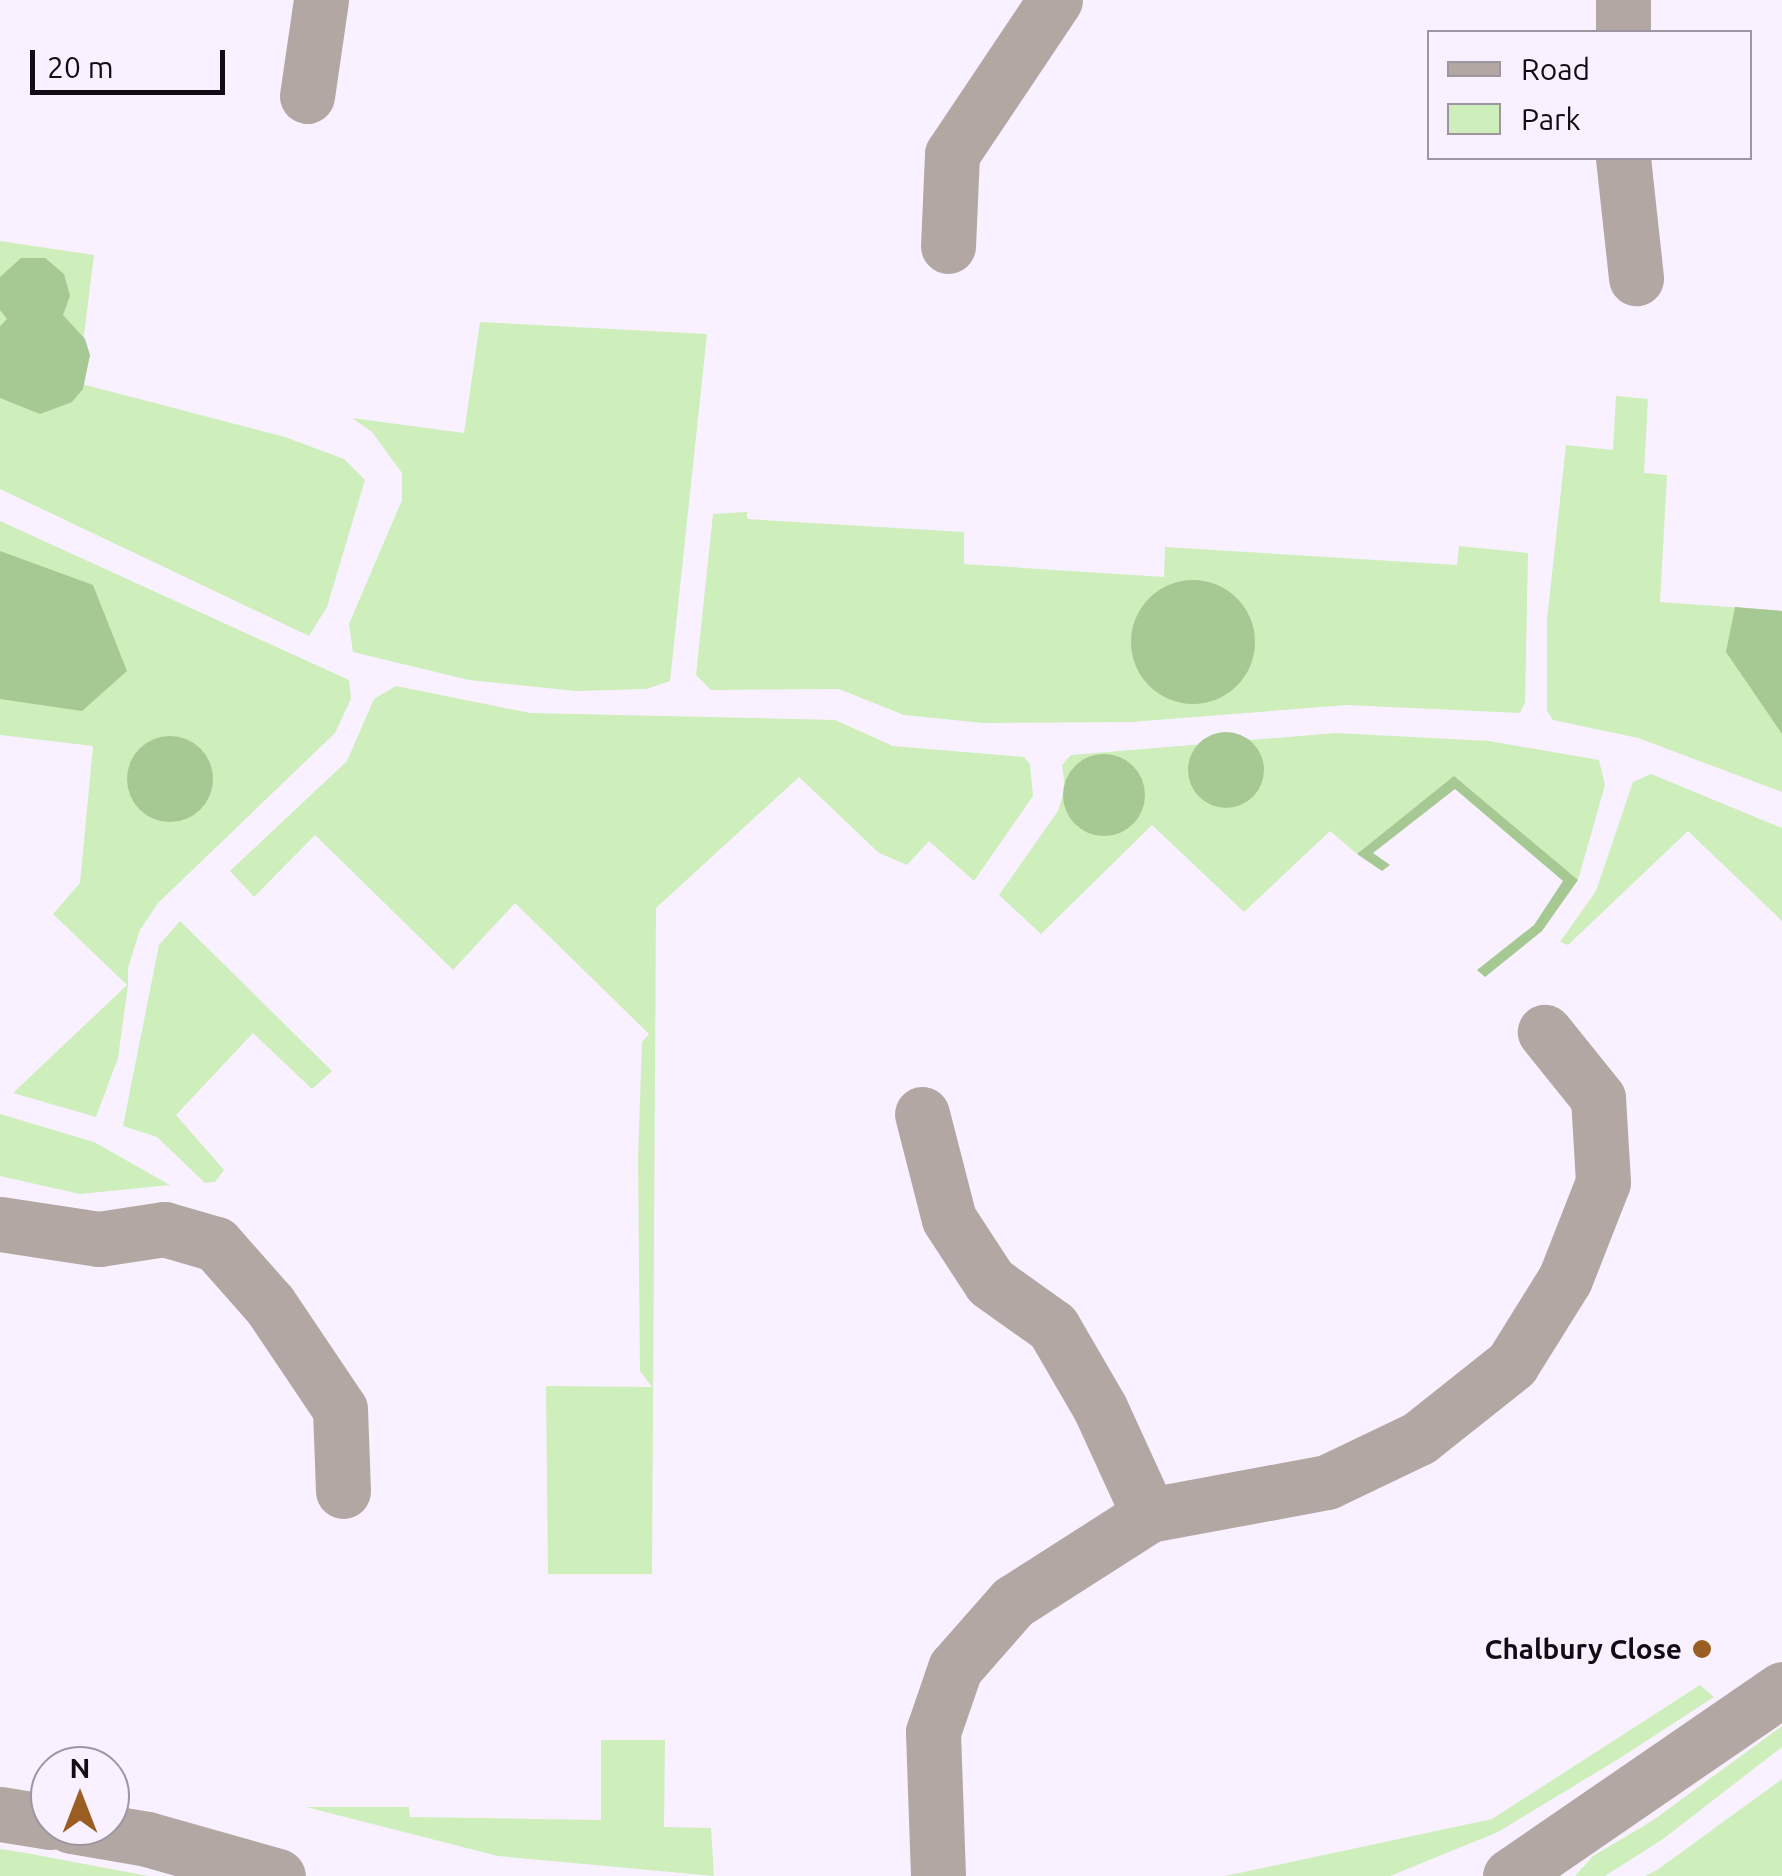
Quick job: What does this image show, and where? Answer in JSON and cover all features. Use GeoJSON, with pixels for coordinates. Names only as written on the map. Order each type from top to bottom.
{"type":"FeatureCollection","features":[{"type":"Feature","properties":{"kind":"street"},"geometry":{"type":"LineString","coordinates":[[307,96],[321,0]]}},
{"type":"Feature","properties":{"kind":"street"},"geometry":{"type":"LineString","coordinates":[[948,246],[952,154],[1055,0]]}},
{"type":"Feature","properties":{"kind":"street"},"geometry":{"type":"LineString","coordinates":[[1623,0],[1623,30]]}},
{"type":"Feature","properties":{"kind":"street"},"geometry":{"type":"LineString","coordinates":[[1623,160],[1636,278]]}},
{"type":"Feature","properties":{"kind":"street"},"geometry":{"type":"LineString","coordinates":[[938,1876],[933,1732],[955,1668],[1013,1602],[1149,1515],[1326,1482],[1419,1438],[1512,1364],[1565,1279],[1603,1182],[1598,1098],[1545,1032]]}},
{"type":"Feature","properties":{"kind":"street"},"geometry":{"type":"LineString","coordinates":[[922,1114],[950,1219],[990,1282],[1053,1327],[1100,1408],[1149,1515]]}},
{"type":"Feature","properties":{"kind":"street"},"geometry":{"type":"LineString","coordinates":[[0,1224],[99,1239],[164,1229],[216,1244],[270,1305],[340,1409],[344,1491]]}},
{"type":"Feature","properties":{"kind":"street"},"geometry":{"type":"LineString","coordinates":[[1510,1876],[1782,1689]]}},
{"type":"Feature","properties":{"kind":"street"},"geometry":{"type":"LineString","coordinates":[[0,1814],[30,1819]]}},
{"type":"Feature","properties":{"kind":"street"},"geometry":{"type":"LineString","coordinates":[[130,1835],[278,1876]]}},
{"type":"Feature","properties":{"kind":"green space"},"geometry":{"type":"Polygon","coordinates":[[[0,241],[94,255],[78,383],[285,437],[344,459],[365,480],[327,607],[309,636],[0,489],[0,241]]]}},
{"type":"Feature","properties":{"kind":"green space"},"geometry":{"type":"Polygon","coordinates":[[[21,258],[45,258],[64,274],[70,296],[63,315],[85,339],[90,355],[83,389],[72,402],[40,414],[0,398],[0,326],[7,319],[0,310],[0,277],[21,258]]]}},
{"type":"Feature","properties":{"kind":"green space"},"geometry":{"type":"Polygon","coordinates":[[[480,322],[707,334],[670,681],[646,689],[576,691],[469,680],[353,652],[349,624],[402,500],[402,473],[372,432],[352,418],[464,433],[480,322]]]}},
{"type":"Feature","properties":{"kind":"green space"},"geometry":{"type":"Polygon","coordinates":[[[1616,396],[1648,399],[1644,473],[1667,475],[1660,602],[1782,611],[1782,792],[1638,738],[1553,720],[1547,711],[1547,620],[1566,445],[1613,450],[1616,396]]]}},
{"type":"Feature","properties":{"kind":"green space"},"geometry":{"type":"Polygon","coordinates":[[[747,512],[747,519],[964,532],[964,564],[1164,577],[1165,547],[1457,565],[1459,546],[1528,553],[1525,702],[1520,713],[1347,705],[1131,722],[983,723],[904,715],[839,689],[711,690],[696,675],[713,514],[747,512]]]}},
{"type":"Feature","properties":{"kind":"green space"},"geometry":{"type":"Polygon","coordinates":[[[0,521],[349,680],[351,699],[335,733],[158,903],[140,930],[128,968],[128,985],[118,1058],[96,1117],[13,1093],[127,985],[53,914],[80,883],[93,746],[0,735],[0,521]]]}},
{"type":"Feature","properties":{"kind":"green space"},"geometry":{"type":"Polygon","coordinates":[[[0,551],[93,585],[127,671],[82,711],[0,699],[0,551]]]}},
{"type":"Feature","properties":{"kind":"green space"},"geometry":{"type":"Polygon","coordinates":[[[1193,580],[1217,585],[1237,598],[1250,618],[1255,642],[1250,666],[1237,686],[1217,699],[1193,704],[1169,699],[1149,686],[1136,666],[1131,642],[1136,618],[1149,598],[1169,585],[1193,580]]]}},
{"type":"Feature","properties":{"kind":"green space"},"geometry":{"type":"Polygon","coordinates":[[[1735,607],[1782,611],[1782,734],[1726,652],[1735,607]]]}},
{"type":"Feature","properties":{"kind":"green space"},"geometry":{"type":"Polygon","coordinates":[[[396,686],[530,713],[835,720],[893,746],[1024,757],[1030,764],[1033,796],[974,881],[929,841],[907,865],[879,853],[799,777],[656,908],[652,1574],[548,1574],[546,1386],[652,1387],[640,1371],[638,1158],[642,1042],[649,1034],[515,903],[453,970],[315,835],[254,897],[230,871],[347,761],[374,699],[396,686]]]}},
{"type":"Feature","properties":{"kind":"green space"},"geometry":{"type":"Polygon","coordinates":[[[1226,732],[1253,743],[1264,770],[1253,797],[1226,808],[1199,797],[1188,770],[1199,743],[1226,732]]]}},
{"type":"Feature","properties":{"kind":"green space"},"geometry":{"type":"Polygon","coordinates":[[[1336,733],[1489,741],[1599,760],[1605,785],[1578,880],[1454,777],[1357,854],[1330,831],[1244,912],[1152,825],[1041,934],[999,895],[1058,811],[1065,788],[1062,765],[1071,755],[1336,733]]]}},
{"type":"Feature","properties":{"kind":"green space"},"geometry":{"type":"Polygon","coordinates":[[[162,736],[178,736],[201,748],[210,762],[210,796],[201,810],[178,822],[162,822],[146,815],[134,803],[127,787],[127,771],[134,755],[146,743],[162,736]]]}},
{"type":"Feature","properties":{"kind":"green space"},"geometry":{"type":"Polygon","coordinates":[[[1104,754],[1120,757],[1133,766],[1142,779],[1142,811],[1133,824],[1120,833],[1104,836],[1088,833],[1075,824],[1066,811],[1063,795],[1066,779],[1075,766],[1088,757],[1104,754]]]}},
{"type":"Feature","properties":{"kind":"green space"},"geometry":{"type":"Polygon","coordinates":[[[1651,774],[1782,828],[1782,921],[1688,831],[1568,945],[1560,942],[1596,891],[1633,782],[1651,774]]]}},
{"type":"Feature","properties":{"kind":"green space"},"geometry":{"type":"Polygon","coordinates":[[[1454,776],[1578,880],[1542,931],[1485,977],[1477,970],[1534,925],[1563,881],[1455,789],[1373,853],[1390,865],[1382,871],[1357,854],[1454,776]]]}},
{"type":"Feature","properties":{"kind":"green space"},"geometry":{"type":"Polygon","coordinates":[[[180,921],[332,1071],[312,1089],[253,1033],[176,1115],[224,1170],[215,1182],[205,1183],[157,1137],[123,1126],[159,945],[180,921]]]}},
{"type":"Feature","properties":{"kind":"green space"},"geometry":{"type":"Polygon","coordinates":[[[0,1114],[94,1142],[170,1185],[80,1194],[0,1176],[0,1114]]]}},
{"type":"Feature","properties":{"kind":"green space"},"geometry":{"type":"Polygon","coordinates":[[[1700,1685],[1714,1697],[1620,1758],[1498,1832],[1390,1876],[1225,1876],[1492,1819],[1700,1685]]]}},
{"type":"Feature","properties":{"kind":"green space"},"geometry":{"type":"Polygon","coordinates":[[[1782,1726],[1782,1747],[1663,1839],[1605,1876],[1575,1876],[1593,1856],[1652,1821],[1782,1726]]]}},
{"type":"Feature","properties":{"kind":"green space"},"geometry":{"type":"Polygon","coordinates":[[[601,1740],[665,1740],[664,1827],[711,1828],[714,1876],[498,1856],[306,1807],[409,1807],[410,1817],[601,1820],[601,1740]]]}},
{"type":"Feature","properties":{"kind":"green space"},"geometry":{"type":"Polygon","coordinates":[[[1782,1779],[1782,1876],[1645,1876],[1657,1870],[1782,1779]]]}},
{"type":"Feature","properties":{"kind":"green space"},"geometry":{"type":"Polygon","coordinates":[[[0,1849],[26,1853],[148,1876],[0,1876],[0,1849]]]}},
{"type":"Feature","properties":{"kind":"place","name":"Chalbury Close"},"geometry":{"type":"Point","coordinates":[1702,1649]}}]}
